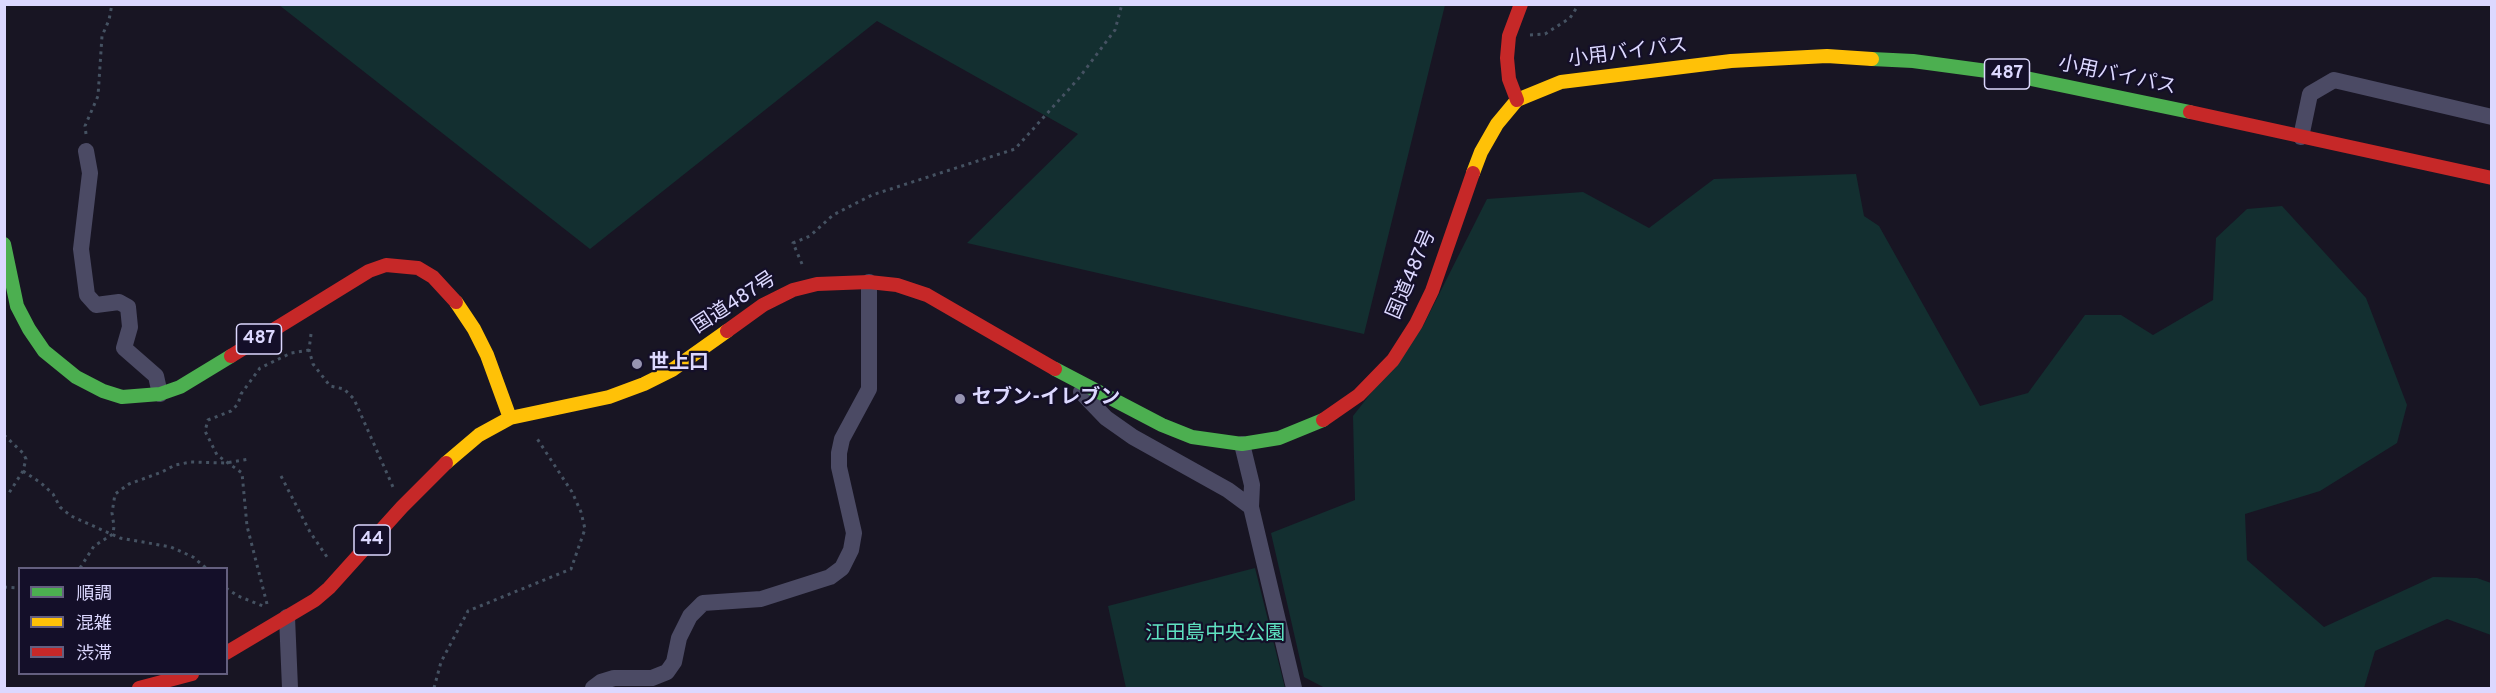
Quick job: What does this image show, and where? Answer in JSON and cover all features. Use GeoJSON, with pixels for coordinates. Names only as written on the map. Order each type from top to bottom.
{"type":"FeatureCollection","features":[{"type":"Feature","properties":{"kind":"main road"},"geometry":{"type":"LineString","coordinates":[[1517,100],[1509,79],[1507,58],[1509,36],[1521,4]]}},
{"type":"Feature","properties":{"kind":"main road","name":"小用バイパス"},"geometry":{"type":"LineString","coordinates":[[1517,100],[1561,82],[1731,61],[1827,56],[1913,61],[2002,73],[2492,178]]}},
{"type":"Feature","properties":{"kind":"main road","name":"国道487号"},"geometry":{"type":"LineString","coordinates":[[516,417],[609,397],[644,384],[672,370],[763,305],[793,290],[817,284],[868,282],[897,285],[927,295],[1111,401],[1192,437],[1242,444],[1279,438],[1318,424],[1359,395],[1393,360],[1416,324],[1432,291],[1481,152],[1497,124],[1517,100]]}},
{"type":"Feature","properties":{"kind":"main road","name":"487"},"geometry":{"type":"LineString","coordinates":[[4,244],[17,306],[28,329],[44,351],[76,376],[103,391],[122,396],[160,394],[180,387],[369,271],[386,265],[418,268],[433,277],[447,290],[469,321],[516,417]]}},
{"type":"Feature","properties":{"kind":"main road","name":"44"},"geometry":{"type":"LineString","coordinates":[[228,652],[315,600],[456,453],[479,435],[516,417]]}},
{"type":"Feature","properties":{"kind":"main road"},"geometry":{"type":"LineString","coordinates":[[140,688],[188,675]]}},
{"type":"Feature","properties":{"kind":"street"},"geometry":{"type":"LineString","coordinates":[[2301,137],[2310,94],[2334,80],[2492,117]]}},
{"type":"Feature","properties":{"kind":"street"},"geometry":{"type":"LineString","coordinates":[[86,150],[90,173],[81,249],[87,295],[96,305],[119,302],[128,307],[130,327],[124,348],[156,376],[160,394]]}},
{"type":"Feature","properties":{"kind":"street"},"geometry":{"type":"LineString","coordinates":[[593,688],[614,678],[652,678],[667,672],[674,662],[679,638],[690,616],[703,603],[761,599],[830,577],[842,568],[851,550],[854,533],[839,467],[839,453],[843,439],[869,389],[868,282]]}},
{"type":"Feature","properties":{"kind":"street"},"geometry":{"type":"LineString","coordinates":[[1064,375],[1106,418],[1133,437],[1228,490],[1251,507]]}},
{"type":"Feature","properties":{"kind":"street"},"geometry":{"type":"LineString","coordinates":[[1242,444],[1252,485],[1251,507],[1294,688]]}},
{"type":"Feature","properties":{"kind":"street"},"geometry":{"type":"LineString","coordinates":[[287,617],[290,688]]}},
{"type":"Feature","properties":{"kind":"path"},"geometry":{"type":"LineString","coordinates":[[86,150],[85,126],[98,96],[102,36],[109,20],[112,4]]}},
{"type":"Feature","properties":{"kind":"path"},"geometry":{"type":"LineString","coordinates":[[817,284],[802,266],[793,243],[810,236],[833,215],[872,195],[1015,149],[1079,78],[1115,30],[1122,4]]}},
{"type":"Feature","properties":{"kind":"path"},"geometry":{"type":"LineString","coordinates":[[1509,36],[1545,34],[1570,18],[1579,4]]}},
{"type":"Feature","properties":{"kind":"path"},"geometry":{"type":"LineString","coordinates":[[306,310],[312,327],[309,350],[313,364],[330,386],[344,389],[354,399],[402,507]]}},
{"type":"Feature","properties":{"kind":"path"},"geometry":{"type":"LineString","coordinates":[[228,589],[238,596],[268,608],[247,526],[242,473],[217,454],[205,431],[208,420],[231,411],[260,368],[291,353],[309,350]]}},
{"type":"Feature","properties":{"kind":"path"},"geometry":{"type":"LineString","coordinates":[[434,688],[441,662],[468,611],[570,569],[585,529],[581,512],[572,492],[516,417]]}},
{"type":"Feature","properties":{"kind":"path"},"geometry":{"type":"LineString","coordinates":[[4,435],[23,453],[26,459],[23,471],[9,493],[4,493]]}},
{"type":"Feature","properties":{"kind":"path"},"geometry":{"type":"LineString","coordinates":[[81,567],[94,546],[113,534],[112,513],[116,494],[129,484],[175,465],[191,462],[226,463],[249,459]]}},
{"type":"Feature","properties":{"kind":"path"},"geometry":{"type":"LineString","coordinates":[[23,471],[53,494],[60,507],[71,516],[120,538],[171,547],[205,567]]}},
{"type":"Feature","properties":{"kind":"path"},"geometry":{"type":"LineString","coordinates":[[280,476],[310,532],[340,576]]}},
{"type":"Feature","properties":{"kind":"green space"},"geometry":{"type":"Polygon","coordinates":[[[279,5],[1445,5],[1364,334],[967,243],[1078,134],[877,21],[590,249],[279,5]]]}},
{"type":"Feature","properties":{"kind":"green space"},"geometry":{"type":"Polygon","coordinates":[[[1856,174],[1864,216],[1879,226],[1980,406],[2028,393],[2085,315],[2121,315],[2153,335],[2213,300],[2216,238],[2247,209],[2282,206],[2366,298],[2407,405],[2397,443],[2320,491],[2245,514],[2247,560],[2324,627],[2433,577],[2477,578],[2491,583],[2491,635],[2447,619],[2375,651],[2364,688],[1325,688],[1304,677],[1271,533],[1355,500],[1353,416],[1423,326],[1487,199],[1583,192],[1649,228],[1714,179],[1856,174]]]}},
{"type":"Feature","properties":{"kind":"green space","name":"江田島中央公園"},"geometry":{"type":"Polygon","coordinates":[[[1255,568],[1285,688],[1126,688],[1108,606],[1255,568]]]}},
{"type":"Feature","properties":{"kind":"traffic: fast"},"geometry":{"type":"LineString","coordinates":[[1872,59],[1913,61],[2002,73],[2190,112]]}},
{"type":"Feature","properties":{"kind":"traffic: fast"},"geometry":{"type":"LineString","coordinates":[[4,244],[17,306],[29,329],[44,351],[76,377],[103,391],[122,397],[160,394],[180,387],[231,356]]}},
{"type":"Feature","properties":{"kind":"traffic: fast"},"geometry":{"type":"LineString","coordinates":[[1055,369],[1162,425],[1192,437],[1242,444],[1279,438],[1323,420]]}},
{"type":"Feature","properties":{"kind":"traffic: slow"},"geometry":{"type":"LineString","coordinates":[[1473,173],[1481,152],[1497,124],[1517,100],[1561,82],[1731,61],[1827,56],[1872,59]]}},
{"type":"Feature","properties":{"kind":"traffic: slow"},"geometry":{"type":"LineString","coordinates":[[456,302],[474,329],[487,355],[510,418],[609,397],[644,384],[672,370],[727,331]]}},
{"type":"Feature","properties":{"kind":"traffic: slow"},"geometry":{"type":"LineString","coordinates":[[446,463],[479,435],[510,418]]}},
{"type":"Feature","properties":{"kind":"traffic: jam"},"geometry":{"type":"LineString","coordinates":[[1517,100],[1509,79],[1507,58],[1509,36],[1521,4]]}},
{"type":"Feature","properties":{"kind":"traffic: jam"},"geometry":{"type":"LineString","coordinates":[[2190,112],[2492,178]]}},
{"type":"Feature","properties":{"kind":"traffic: jam"},"geometry":{"type":"LineString","coordinates":[[1323,420],[1359,395],[1393,360],[1416,324],[1432,291],[1473,173]]}},
{"type":"Feature","properties":{"kind":"traffic: jam"},"geometry":{"type":"LineString","coordinates":[[231,356],[369,271],[386,265],[418,268],[433,277],[456,302]]}},
{"type":"Feature","properties":{"kind":"traffic: jam"},"geometry":{"type":"LineString","coordinates":[[727,331],[763,305],[793,290],[817,284],[869,282],[897,285],[927,295],[1055,369]]}},
{"type":"Feature","properties":{"kind":"traffic: jam"},"geometry":{"type":"LineString","coordinates":[[228,652],[315,600],[329,588],[402,507],[446,463]]}},
{"type":"Feature","properties":{"kind":"traffic: jam"},"geometry":{"type":"LineString","coordinates":[[139,688],[188,675]]}},
{"type":"Feature","properties":{"kind":"place","name":"世上口"},"geometry":{"type":"Point","coordinates":[637,364]}},
{"type":"Feature","properties":{"kind":"place","name":"セブン-イレブン"},"geometry":{"type":"Point","coordinates":[960,399]}}]}
